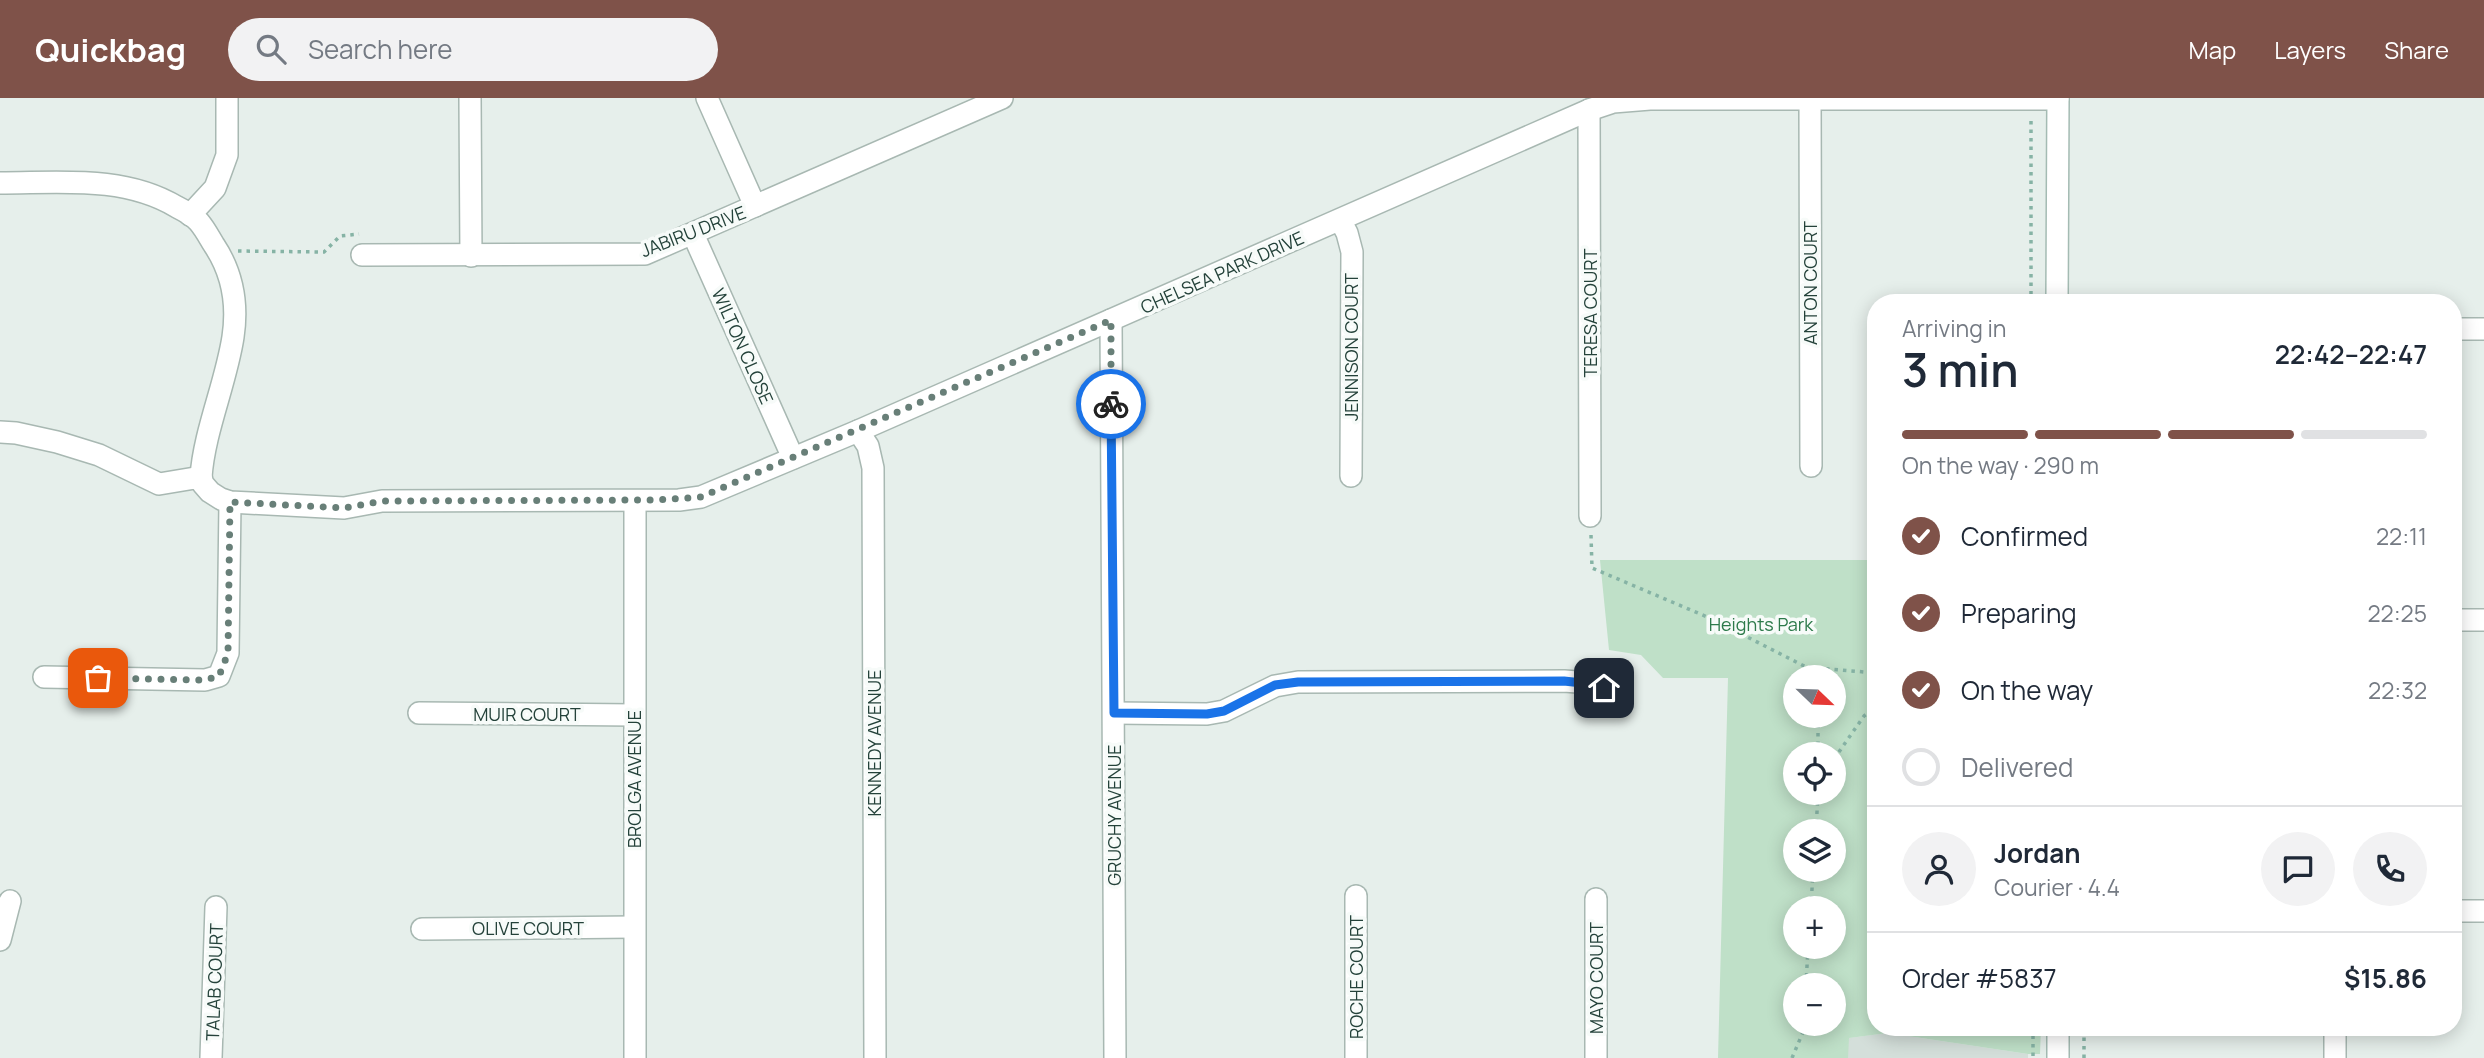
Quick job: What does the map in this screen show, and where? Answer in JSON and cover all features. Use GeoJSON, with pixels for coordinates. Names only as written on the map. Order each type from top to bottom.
{"type":"FeatureCollection","features":[{"type":"Feature","properties":{"kind":"street"},"geometry":{"type":"LineString","coordinates":[[190,215],[215,187],[227,155],[227,98]]}},
{"type":"Feature","properties":{"kind":"street"},"geometry":{"type":"LineString","coordinates":[[470,98],[471,256]]}},
{"type":"Feature","properties":{"kind":"street"},"geometry":{"type":"LineString","coordinates":[[707,98],[755,206]]}},
{"type":"Feature","properties":{"kind":"street","name":"JABIRU DRIVE"},"geometry":{"type":"LineString","coordinates":[[362,256],[645,254],[1002,98]]}},
{"type":"Feature","properties":{"kind":"street","name":"CHELSEA PARK DRIVE"},"geometry":{"type":"LineString","coordinates":[[230,502],[344,508],[382,501],[635,500],[701,497],[858,431],[1589,110],[1613,102],[1650,99],[2057,99]]}},
{"type":"Feature","properties":{"kind":"street","name":"ANTON COURT"},"geometry":{"type":"LineString","coordinates":[[1810,99],[1811,466]]}},
{"type":"Feature","properties":{"kind":"street"},"geometry":{"type":"LineString","coordinates":[[2057,99],[2057,294]]}},
{"type":"Feature","properties":{"kind":"street","name":"TERESA COURT"},"geometry":{"type":"LineString","coordinates":[[1589,110],[1590,516]]}},
{"type":"Feature","properties":{"kind":"street"},"geometry":{"type":"LineString","coordinates":[[0,183],[94,183],[129,187],[158,195],[199,222],[228,271],[235,304],[234,333],[227,370],[201,477],[210,492],[230,502],[228,653],[219,676],[205,680],[44,677]]}},
{"type":"Feature","properties":{"kind":"street","name":"JENNISON COURT"},"geometry":{"type":"LineString","coordinates":[[1340,220],[1348,233],[1352,252],[1351,476]]}},
{"type":"Feature","properties":{"kind":"street","name":"WILTON CLOSE"},"geometry":{"type":"LineString","coordinates":[[693,234],[793,458]]}},
{"type":"Feature","properties":{"kind":"street","name":"GRUCHY AVENUE"},"geometry":{"type":"LineString","coordinates":[[1111,320],[1115,1058]]}},
{"type":"Feature","properties":{"kind":"street"},"geometry":{"type":"LineString","coordinates":[[2462,329],[2484,329]]}},
{"type":"Feature","properties":{"kind":"street","name":"KENNEDY AVENUE"},"geometry":{"type":"LineString","coordinates":[[858,431],[868,446],[873,468],[875,1058]]}},
{"type":"Feature","properties":{"kind":"street"},"geometry":{"type":"LineString","coordinates":[[0,432],[57,442],[99,455],[159,484],[201,477]]}},
{"type":"Feature","properties":{"kind":"street","name":"BROLGA AVENUE"},"geometry":{"type":"LineString","coordinates":[[635,500],[635,1058]]}},
{"type":"Feature","properties":{"kind":"street"},"geometry":{"type":"LineString","coordinates":[[2462,620],[2484,620]]}},
{"type":"Feature","properties":{"kind":"street"},"geometry":{"type":"LineString","coordinates":[[1114,713],[1207,714],[1224,711],[1275,685],[1298,682],[1564,681],[1591,684],[1618,693]]}},
{"type":"Feature","properties":{"kind":"street","name":"MUIR COURT"},"geometry":{"type":"LineString","coordinates":[[419,713],[634,715]]}},
{"type":"Feature","properties":{"kind":"street","name":"ROCHE COURT"},"geometry":{"type":"LineString","coordinates":[[1356,896],[1356,1058]]}},
{"type":"Feature","properties":{"kind":"street","name":"MAYO COURT"},"geometry":{"type":"LineString","coordinates":[[1596,899],[1596,1058]]}},
{"type":"Feature","properties":{"kind":"street"},"geometry":{"type":"LineString","coordinates":[[0,940],[10,901]]}},
{"type":"Feature","properties":{"kind":"street","name":"TALAB COURT"},"geometry":{"type":"LineString","coordinates":[[211,1058],[216,906]]}},
{"type":"Feature","properties":{"kind":"street"},"geometry":{"type":"LineString","coordinates":[[2462,911],[2484,911]]}},
{"type":"Feature","properties":{"kind":"street","name":"OLIVE COURT"},"geometry":{"type":"LineString","coordinates":[[422,929],[634,927]]}},
{"type":"Feature","properties":{"kind":"street"},"geometry":{"type":"LineString","coordinates":[[2058,1036],[2058,1058]]}},
{"type":"Feature","properties":{"kind":"street"},"geometry":{"type":"LineString","coordinates":[[2335,1036],[2335,1058]]}},
{"type":"Feature","properties":{"kind":"path"},"geometry":{"type":"LineString","coordinates":[[2031,99],[2031,294]]}},
{"type":"Feature","properties":{"kind":"path"},"geometry":{"type":"LineString","coordinates":[[220,254],[239,250],[324,252],[340,236],[359,234]]}},
{"type":"Feature","properties":{"kind":"path"},"geometry":{"type":"LineString","coordinates":[[1590,516],[1592,568],[1712,619],[1802,665]]}},
{"type":"Feature","properties":{"kind":"path"},"geometry":{"type":"LineString","coordinates":[[1846,670],[1867,672]]}},
{"type":"Feature","properties":{"kind":"path"},"geometry":{"type":"LineString","coordinates":[[1846,742],[1867,714]]}},
{"type":"Feature","properties":{"kind":"path"},"geometry":{"type":"LineString","coordinates":[[1792,1058],[1801,1036]]}},
{"type":"Feature","properties":{"kind":"path"},"geometry":{"type":"LineString","coordinates":[[2033,1036],[2033,1058]]}},
{"type":"Feature","properties":{"kind":"path"},"geometry":{"type":"LineString","coordinates":[[2084,1036],[2084,1058]]}},
{"type":"Feature","properties":{"kind":"shaded area"},"geometry":{"type":"Polygon","coordinates":[[[1908,1036],[2028,1054],[2028,1058],[1848,1058],[1848,1038],[1908,1036]]]}},
{"type":"Feature","properties":{"kind":"green space","name":"Heights Park"},"geometry":{"type":"Polygon","coordinates":[[[1600,560],[1867,560],[1867,1036],[1849,1038],[1848,1058],[1718,1058],[1728,678],[1663,678],[1641,655],[1609,650],[1600,560]]]}},
{"type":"Feature","properties":{"kind":"green space","name":"Heights Park"},"geometry":{"type":"Polygon","coordinates":[[[1908,1036],[2041,1036],[2040,1054],[2028,1054],[1908,1036]]]}},
{"type":"Feature","properties":{"kind":"way so far"},"geometry":{"type":"LineString","coordinates":[[98,678],[205,680],[219,676],[228,653],[230,502],[344,508],[382,501],[679,500],[701,497],[1111,320],[1111,404]]}},
{"type":"Feature","properties":{"kind":"route"},"geometry":{"type":"LineString","coordinates":[[1111,404],[1114,713],[1207,714],[1224,711],[1275,685],[1298,682],[1564,681],[1604,688]]}}]}
